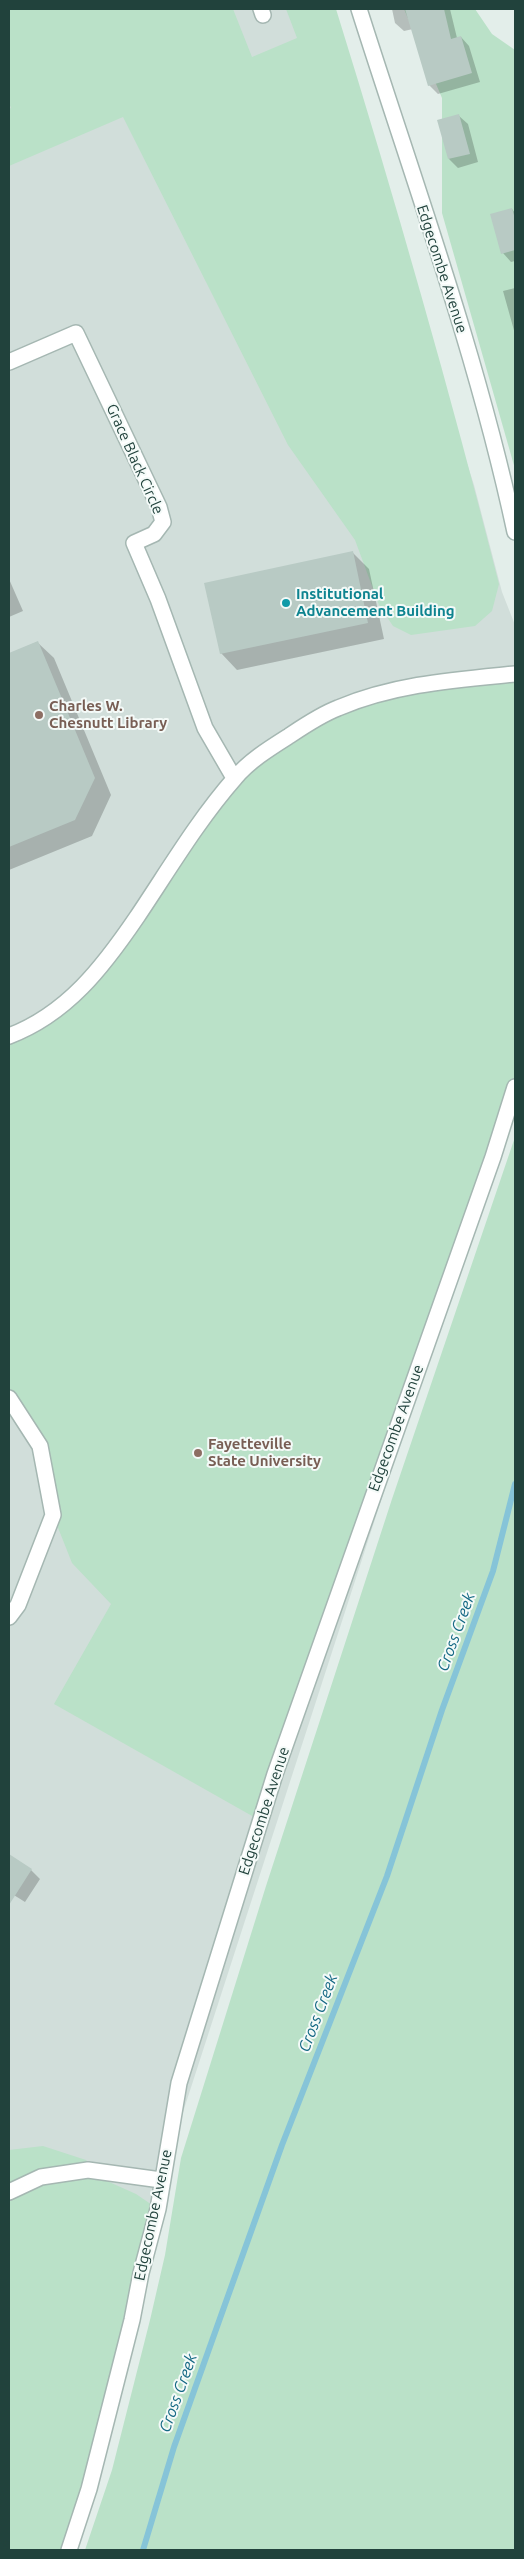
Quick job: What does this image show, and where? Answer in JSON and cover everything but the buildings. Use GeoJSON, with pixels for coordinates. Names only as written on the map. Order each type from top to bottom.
{"type":"FeatureCollection","features":[{"type":"Feature","properties":{"kind":"street","name":"Edgecombe Avenue"},"geometry":{"type":"LineString","coordinates":[[359,9],[474,370],[502,473],[515,532]]}},
{"type":"Feature","properties":{"kind":"street","name":"Grace Black Circle"},"geometry":{"type":"LineString","coordinates":[[9,362],[76,332],[159,507],[163,522],[154,534],[134,542],[158,599],[205,728],[234,778]]}},
{"type":"Feature","properties":{"kind":"street"},"geometry":{"type":"LineString","coordinates":[[9,1036],[43,1019],[68,1001],[92,978],[111,955],[198,827],[234,778],[276,744],[336,708],[410,685],[515,674]]}},
{"type":"Feature","properties":{"kind":"street","name":"Edgecombe Avenue"},"geometry":{"type":"LineString","coordinates":[[69,2550],[101,2444],[158,2209],[161,2180],[179,2083],[275,1774],[493,1157],[515,1087]]}},
{"type":"Feature","properties":{"kind":"street"},"geometry":{"type":"LineString","coordinates":[[9,1398],[40,1446],[53,1515],[18,1605],[9,1617]]}},
{"type":"Feature","properties":{"kind":"street"},"geometry":{"type":"LineString","coordinates":[[9,2192],[41,2177],[88,2170],[161,2180]]}},
{"type":"Feature","properties":{"kind":"shaded area","name":"Fayetteville State University"},"geometry":{"type":"Polygon","coordinates":[[[9,9],[321,9],[474,485],[502,592],[515,625],[515,1087],[161,2180],[9,2550],[9,9]]]}},
{"type":"Feature","properties":{"kind":"green space"},"geometry":{"type":"Polygon","coordinates":[[[9,9],[233,9],[252,57],[297,38],[286,9],[336,9],[421,295],[499,584],[492,611],[475,626],[411,635],[393,626],[379,605],[355,540],[288,445],[123,117],[9,166],[9,109],[11,108],[9,103],[9,9]]]}},
{"type":"Feature","properties":{"kind":"green space"},"geometry":{"type":"Polygon","coordinates":[[[404,9],[475,9],[492,34],[515,50],[515,469],[442,213],[442,98],[404,9]]]}},
{"type":"Feature","properties":{"kind":"green space"},"geometry":{"type":"Polygon","coordinates":[[[515,674],[515,1085],[261,1821],[54,1704],[111,1604],[72,1563],[53,1515],[40,1446],[9,1400],[9,1035],[61,1006],[243,769],[314,720],[401,688],[515,674]]]}},
{"type":"Feature","properties":{"kind":"green space"},"geometry":{"type":"Polygon","coordinates":[[[515,1137],[515,2550],[85,2550],[112,2470],[150,2320],[165,2255],[181,2158],[266,1886],[392,1499],[515,1137]]]}},
{"type":"Feature","properties":{"kind":"green space"},"geometry":{"type":"Polygon","coordinates":[[[43,2146],[86,2160],[107,2181],[136,2194],[158,2209],[68,2550],[9,2550],[9,2150],[43,2146]]]}},
{"type":"Feature","properties":{"kind":"waterway","name":"Cross Creek"},"geometry":{"type":"LineString","coordinates":[[143,2550],[174,2447],[282,2145],[387,1876],[442,1710],[493,1571],[515,1484]]}},
{"type":"Feature","properties":{"kind":"place","name":"Institutional Advancement Building"},"geometry":{"type":"Point","coordinates":[286,603]}},
{"type":"Feature","properties":{"kind":"place","name":"Charles W. Chesnutt Library"},"geometry":{"type":"Point","coordinates":[39,715]}},
{"type":"Feature","properties":{"kind":"place","name":"Fayetteville State University"},"geometry":{"type":"Point","coordinates":[198,1453]}}]}
